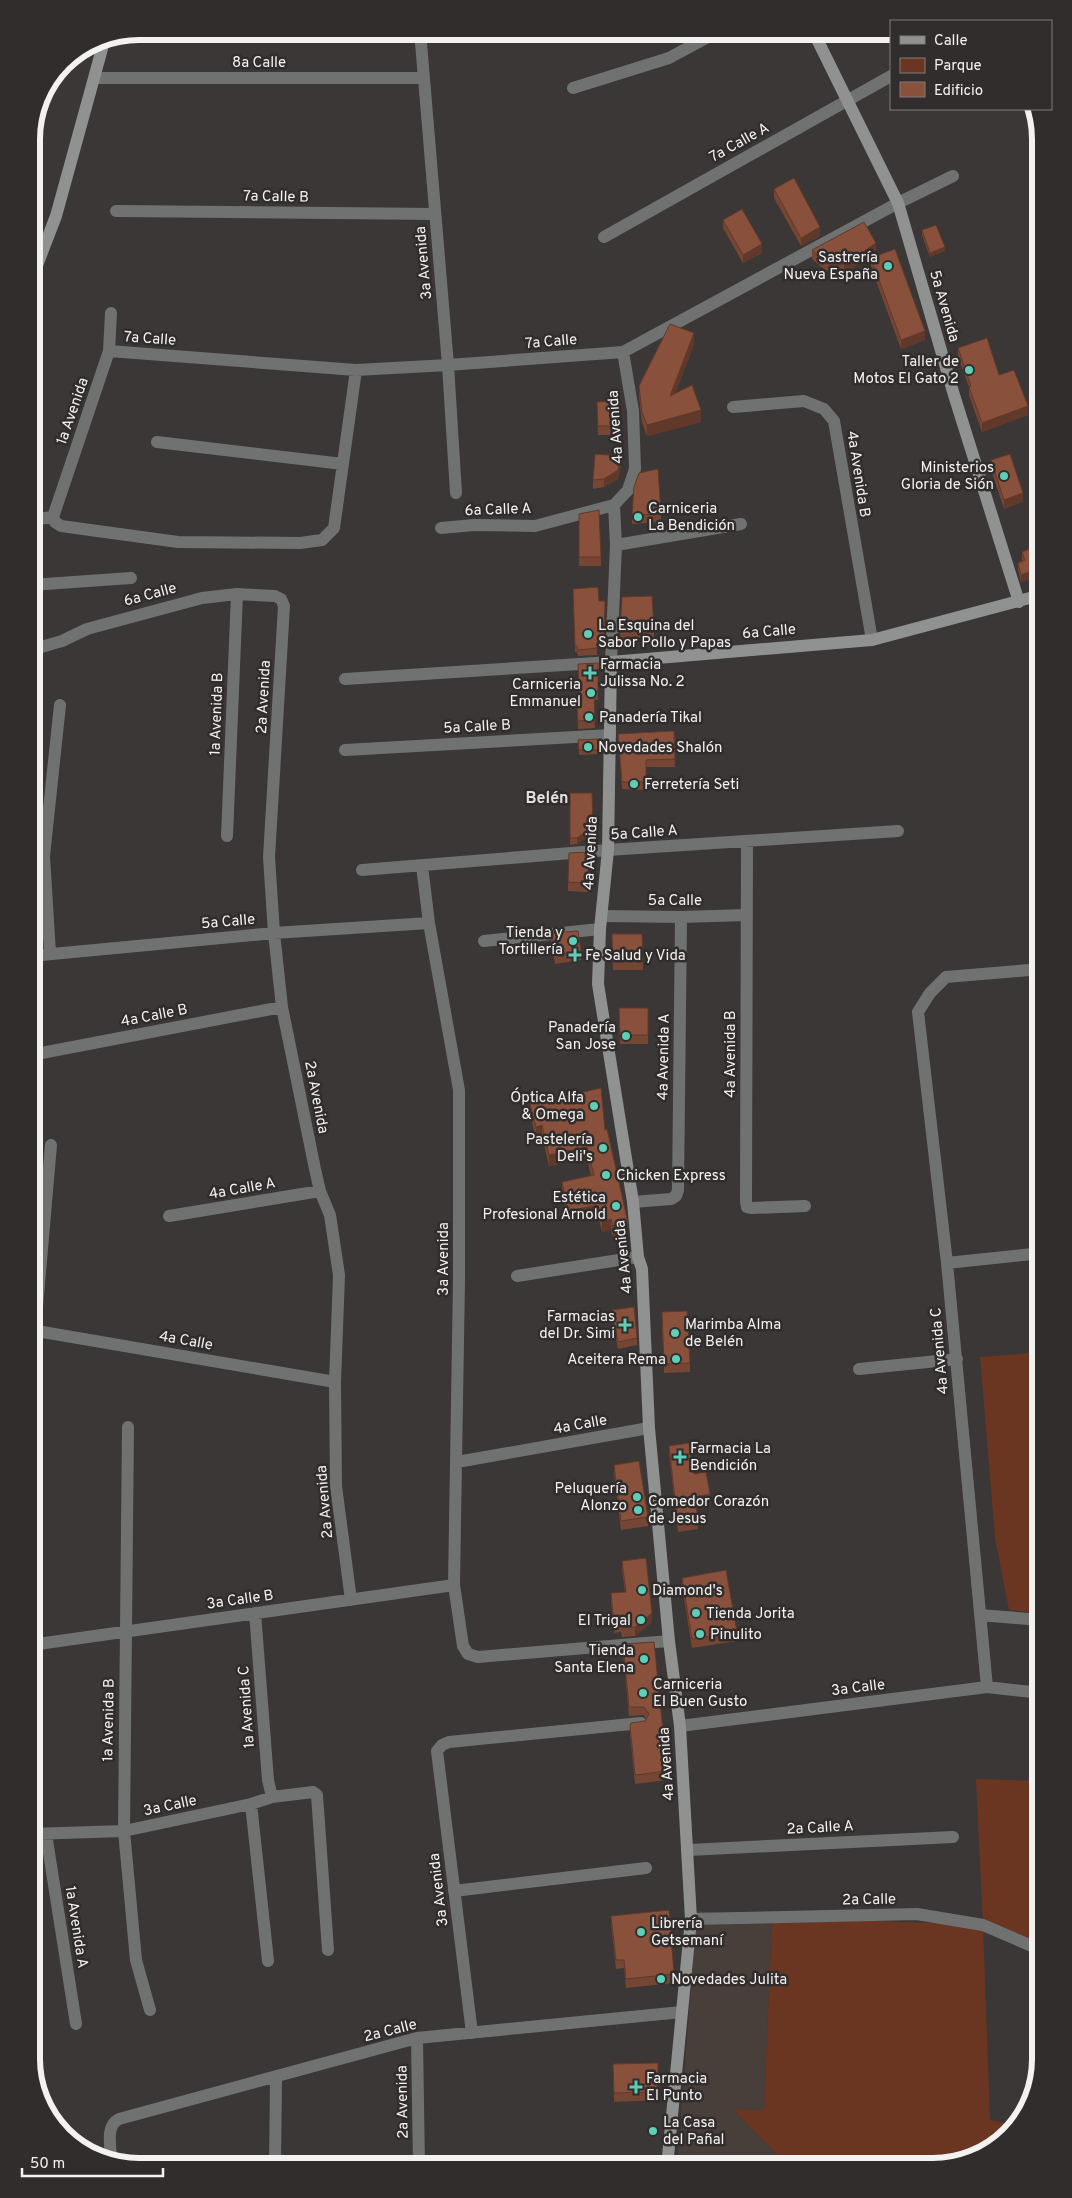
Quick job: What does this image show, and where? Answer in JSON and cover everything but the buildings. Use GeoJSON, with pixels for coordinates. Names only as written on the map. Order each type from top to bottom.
{"type":"FeatureCollection","features":[{"type":"Feature","properties":{"kind":"street","name":"3a Avenida"},"geometry":{"type":"LineString","coordinates":[[421,40],[448,366],[456,493]]}},
{"type":"Feature","properties":{"kind":"street"},"geometry":{"type":"LineString","coordinates":[[573,88],[669,58],[702,40]]}},
{"type":"Feature","properties":{"kind":"street","name":"5a Avenida"},"geometry":{"type":"LineString","coordinates":[[817,40],[898,203],[954,395],[1019,602]]}},
{"type":"Feature","properties":{"kind":"street"},"geometry":{"type":"LineString","coordinates":[[40,259],[56,216],[103,47]]}},
{"type":"Feature","properties":{"kind":"street","name":"7a Calle A"},"geometry":{"type":"LineString","coordinates":[[604,237],[890,77]]}},
{"type":"Feature","properties":{"kind":"street","name":"8a Calle"},"geometry":{"type":"LineString","coordinates":[[95,78],[423,78]]}},
{"type":"Feature","properties":{"kind":"street","name":"7a Calle"},"geometry":{"type":"LineString","coordinates":[[109,351],[356,370],[448,366],[623,352],[898,203],[953,176]]}},
{"type":"Feature","properties":{"kind":"street","name":"7a Calle B"},"geometry":{"type":"LineString","coordinates":[[116,211],[435,214]]}},
{"type":"Feature","properties":{"kind":"street","name":"1a Avenida"},"geometry":{"type":"LineString","coordinates":[[53,517],[109,351],[111,313]]}},
{"type":"Feature","properties":{"kind":"street","name":"4a Avenida"},"geometry":{"type":"LineString","coordinates":[[623,352],[633,411],[635,469],[628,490],[614,505],[616,545],[611,662],[608,850],[603,916],[600,930],[598,984],[634,1202],[638,1256],[642,1269],[649,1428],[669,1641],[680,1726],[688,1850],[691,1919],[668,2158]]}},
{"type":"Feature","properties":{"kind":"street"},"geometry":{"type":"LineString","coordinates":[[40,519],[53,517],[55,522],[61,526],[178,542],[300,543],[322,540],[334,528],[356,370]]}},
{"type":"Feature","properties":{"kind":"street","name":"4a Avenida B"},"geometry":{"type":"LineString","coordinates":[[733,407],[804,401],[824,409],[834,421],[872,640]]}},
{"type":"Feature","properties":{"kind":"street"},"geometry":{"type":"LineString","coordinates":[[156,442],[343,464]]}},
{"type":"Feature","properties":{"kind":"street","name":"6a Calle A"},"geometry":{"type":"LineString","coordinates":[[441,528],[535,526],[614,505]]}},
{"type":"Feature","properties":{"kind":"street"},"geometry":{"type":"LineString","coordinates":[[616,545],[741,524]]}},
{"type":"Feature","properties":{"kind":"street"},"geometry":{"type":"LineString","coordinates":[[40,584],[131,578]]}},
{"type":"Feature","properties":{"kind":"street","name":"6a Calle"},"geometry":{"type":"LineString","coordinates":[[40,647],[62,641],[87,629],[142,612],[202,598],[237,594],[275,596],[281,599]]}},
{"type":"Feature","properties":{"kind":"street","name":"1a Avenida B"},"geometry":{"type":"LineString","coordinates":[[227,836],[237,594]]}},
{"type":"Feature","properties":{"kind":"street","name":"6a Calle"},"geometry":{"type":"LineString","coordinates":[[345,679],[611,662],[872,640],[1032,598]]}},
{"type":"Feature","properties":{"kind":"street","name":"2a Avenida"},"geometry":{"type":"LineString","coordinates":[[281,599],[284,606],[269,857],[274,933],[282,1007],[320,1191],[330,1215],[339,1275],[335,1382],[336,1486],[351,1600]]}},
{"type":"Feature","properties":{"kind":"street"},"geometry":{"type":"LineString","coordinates":[[50,953],[44,856],[60,705]]}},
{"type":"Feature","properties":{"kind":"street","name":"5a Calle B"},"geometry":{"type":"LineString","coordinates":[[345,750],[610,735]]}},
{"type":"Feature","properties":{"kind":"street","name":"5a Calle A"},"geometry":{"type":"LineString","coordinates":[[362,870],[608,850],[898,831]]}},
{"type":"Feature","properties":{"kind":"street","name":"4a Avenida B"},"geometry":{"type":"LineString","coordinates":[[747,841],[746,1202],[747,1207],[752,1208],[805,1206]]}},
{"type":"Feature","properties":{"kind":"street","name":"3a Avenida"},"geometry":{"type":"LineString","coordinates":[[422,866],[429,923],[459,1090],[459,1280],[454,1585],[463,1646],[468,1654],[478,1657],[669,1641]]}},
{"type":"Feature","properties":{"kind":"street","name":"5a Calle"},"geometry":{"type":"LineString","coordinates":[[603,916],[681,917],[747,915]]}},
{"type":"Feature","properties":{"kind":"street","name":"4a Avenida A"},"geometry":{"type":"LineString","coordinates":[[634,1202],[671,1199],[676,1196],[678,1190],[681,917]]}},
{"type":"Feature","properties":{"kind":"street","name":"5a Calle"},"geometry":{"type":"LineString","coordinates":[[40,955],[274,933],[429,923]]}},
{"type":"Feature","properties":{"kind":"street"},"geometry":{"type":"LineString","coordinates":[[484,941],[600,930]]}},
{"type":"Feature","properties":{"kind":"street","name":"4a Avenida C"},"geometry":{"type":"LineString","coordinates":[[987,1687],[957,1359],[918,1012],[930,993],[946,978],[1032,970]]}},
{"type":"Feature","properties":{"kind":"street","name":"4a Calle B"},"geometry":{"type":"LineString","coordinates":[[40,1053],[282,1007]]}},
{"type":"Feature","properties":{"kind":"street"},"geometry":{"type":"LineString","coordinates":[[40,1258],[51,1145]]}},
{"type":"Feature","properties":{"kind":"street","name":"4a Calle A"},"geometry":{"type":"LineString","coordinates":[[169,1216],[320,1191]]}},
{"type":"Feature","properties":{"kind":"street"},"geometry":{"type":"LineString","coordinates":[[947,1263],[1032,1254]]}},
{"type":"Feature","properties":{"kind":"street"},"geometry":{"type":"LineString","coordinates":[[517,1276],[638,1256]]}},
{"type":"Feature","properties":{"kind":"street","name":"4a Calle"},"geometry":{"type":"LineString","coordinates":[[40,1331],[335,1382]]}},
{"type":"Feature","properties":{"kind":"street"},"geometry":{"type":"LineString","coordinates":[[859,1369],[957,1359]]}},
{"type":"Feature","properties":{"kind":"street","name":"1a Avenida B"},"geometry":{"type":"LineString","coordinates":[[128,1427],[124,1831],[136,1960],[150,2010]]}},
{"type":"Feature","properties":{"kind":"street","name":"4a Calle"},"geometry":{"type":"LineString","coordinates":[[457,1462],[649,1428]]}},
{"type":"Feature","properties":{"kind":"street","name":"3a Calle B"},"geometry":{"type":"LineString","coordinates":[[40,1644],[454,1585]]}},
{"type":"Feature","properties":{"kind":"street","name":"1a Avenida C"},"geometry":{"type":"LineString","coordinates":[[255,1613],[268,1780],[272,1797]]}},
{"type":"Feature","properties":{"kind":"street"},"geometry":{"type":"LineString","coordinates":[[980,1615],[1032,1619]]}},
{"type":"Feature","properties":{"kind":"street","name":"3a Calle"},"geometry":{"type":"LineString","coordinates":[[680,1726],[987,1687],[1032,1692]]}},
{"type":"Feature","properties":{"kind":"street","name":"3a Avenida"},"geometry":{"type":"LineString","coordinates":[[472,2033],[437,1751],[442,1745],[449,1742],[641,1723]]}},
{"type":"Feature","properties":{"kind":"street","name":"3a Calle"},"geometry":{"type":"LineString","coordinates":[[40,1834],[124,1831],[250,1804],[272,1797],[313,1792],[317,1795],[328,1950]]}},
{"type":"Feature","properties":{"kind":"street"},"geometry":{"type":"LineString","coordinates":[[250,1804],[268,1961]]}},
{"type":"Feature","properties":{"kind":"street","name":"1a Avenida A"},"geometry":{"type":"LineString","coordinates":[[46,1834],[76,2024]]}},
{"type":"Feature","properties":{"kind":"street","name":"2a Calle A"},"geometry":{"type":"LineString","coordinates":[[688,1850],[953,1837]]}},
{"type":"Feature","properties":{"kind":"street"},"geometry":{"type":"LineString","coordinates":[[454,1891],[646,1868]]}},
{"type":"Feature","properties":{"kind":"street","name":"2a Calle"},"geometry":{"type":"LineString","coordinates":[[691,1919],[917,1914],[983,1925],[1032,1946]]}},
{"type":"Feature","properties":{"kind":"street","name":"2a Calle"},"geometry":{"type":"LineString","coordinates":[[111,2154],[110,2128],[114,2122],[417,2038],[682,2012]]}},
{"type":"Feature","properties":{"kind":"street","name":"2a Avenida"},"geometry":{"type":"LineString","coordinates":[[417,2038],[419,2158]]}},
{"type":"Feature","properties":{"kind":"street"},"geometry":{"type":"LineString","coordinates":[[275,2158],[276,2078]]}},
{"type":"Feature","properties":{"kind":"shaded area"},"geometry":{"type":"Polygon","coordinates":[[[697,1911],[772,1917],[764,2110],[733,2109],[780,2158],[678,2158],[697,1911]]]}},
{"type":"Feature","properties":{"kind":"green space"},"geometry":{"type":"Polygon","coordinates":[[[1032,1353],[1032,1612],[1009,1610],[995,1538],[980,1357],[1032,1353]]]}},
{"type":"Feature","properties":{"kind":"green space"},"geometry":{"type":"Polygon","coordinates":[[[976,1779],[1032,1781],[1032,1944],[983,1925],[976,1779]]]}},
{"type":"Feature","properties":{"kind":"green space"},"geometry":{"type":"Polygon","coordinates":[[[772,1917],[983,1925],[990,2120],[1007,2124],[977,2148],[958,2155],[939,2158],[780,2158],[733,2109],[764,2110],[772,1917]]]}},
{"type":"Feature","properties":{"kind":"place","name":"Sastrería Nueva España"},"geometry":{"type":"Point","coordinates":[888,266]}},
{"type":"Feature","properties":{"kind":"place","name":"Taller de Motos El Gato 2"},"geometry":{"type":"Point","coordinates":[969,370]}},
{"type":"Feature","properties":{"kind":"place","name":"Ministerios Gloria de Sión"},"geometry":{"type":"Point","coordinates":[1004,476]}},
{"type":"Feature","properties":{"kind":"place","name":"Carniceria La Bendición"},"geometry":{"type":"Point","coordinates":[638,517]}},
{"type":"Feature","properties":{"kind":"place","name":"La Esquina del Sabor Pollo y Papas"},"geometry":{"type":"Point","coordinates":[588,634]}},
{"type":"Feature","properties":{"kind":"place","name":"Farmacia Julissa No. 2"},"geometry":{"type":"Point","coordinates":[590,673]}},
{"type":"Feature","properties":{"kind":"place","name":"Carniceria Emmanuel"},"geometry":{"type":"Point","coordinates":[591,693]}},
{"type":"Feature","properties":{"kind":"place","name":"Panadería Tikal"},"geometry":{"type":"Point","coordinates":[589,717]}},
{"type":"Feature","properties":{"kind":"place","name":"Novedades Shalón"},"geometry":{"type":"Point","coordinates":[588,747]}},
{"type":"Feature","properties":{"kind":"place","name":"Ferretería Seti"},"geometry":{"type":"Point","coordinates":[634,784]}},
{"type":"Feature","properties":{"kind":"place","name":"Tienda y Tortillería"},"geometry":{"type":"Point","coordinates":[573,941]}},
{"type":"Feature","properties":{"kind":"place","name":"Fe Salud y Vida"},"geometry":{"type":"Point","coordinates":[575,955]}},
{"type":"Feature","properties":{"kind":"place","name":"Panadería San Jose"},"geometry":{"type":"Point","coordinates":[626,1036]}},
{"type":"Feature","properties":{"kind":"place","name":"Óptica Alfa & Omega"},"geometry":{"type":"Point","coordinates":[594,1106]}},
{"type":"Feature","properties":{"kind":"place","name":"Pastelería Deli's"},"geometry":{"type":"Point","coordinates":[603,1148]}},
{"type":"Feature","properties":{"kind":"place","name":"Chicken Express"},"geometry":{"type":"Point","coordinates":[606,1175]}},
{"type":"Feature","properties":{"kind":"place","name":"Estética Profesional Arnold"},"geometry":{"type":"Point","coordinates":[616,1206]}},
{"type":"Feature","properties":{"kind":"place","name":"Farmacias del Dr. Simi"},"geometry":{"type":"Point","coordinates":[625,1325]}},
{"type":"Feature","properties":{"kind":"place","name":"Marimba Alma de Belén"},"geometry":{"type":"Point","coordinates":[675,1333]}},
{"type":"Feature","properties":{"kind":"place","name":"Aceitera Rema"},"geometry":{"type":"Point","coordinates":[676,1359]}},
{"type":"Feature","properties":{"kind":"place","name":"Farmacia La Bendición"},"geometry":{"type":"Point","coordinates":[680,1457]}},
{"type":"Feature","properties":{"kind":"place","name":"Peluquería Alonzo"},"geometry":{"type":"Point","coordinates":[637,1497]}},
{"type":"Feature","properties":{"kind":"place","name":"Comedor Corazón de Jesus"},"geometry":{"type":"Point","coordinates":[638,1510]}},
{"type":"Feature","properties":{"kind":"place","name":"Diamond's"},"geometry":{"type":"Point","coordinates":[642,1590]}},
{"type":"Feature","properties":{"kind":"place","name":"Tienda Jorita"},"geometry":{"type":"Point","coordinates":[696,1613]}},
{"type":"Feature","properties":{"kind":"place","name":"El Trigal"},"geometry":{"type":"Point","coordinates":[641,1620]}},
{"type":"Feature","properties":{"kind":"place","name":"Pinulito"},"geometry":{"type":"Point","coordinates":[700,1634]}},
{"type":"Feature","properties":{"kind":"place","name":"Tienda Santa Elena"},"geometry":{"type":"Point","coordinates":[644,1659]}},
{"type":"Feature","properties":{"kind":"place","name":"Carniceria El Buen Gusto"},"geometry":{"type":"Point","coordinates":[643,1693]}},
{"type":"Feature","properties":{"kind":"place","name":"Librería Getsemaní"},"geometry":{"type":"Point","coordinates":[641,1932]}},
{"type":"Feature","properties":{"kind":"place","name":"Novedades Julita"},"geometry":{"type":"Point","coordinates":[661,1979]}},
{"type":"Feature","properties":{"kind":"place","name":"Farmacia El Punto"},"geometry":{"type":"Point","coordinates":[636,2087]}},
{"type":"Feature","properties":{"kind":"place","name":"La Casa del Pañal"},"geometry":{"type":"Point","coordinates":[653,2131]}},
{"type":"Feature","properties":{"kind":"district","name":"Belén"},"geometry":{"type":"Point","coordinates":[547,797]}}]}
